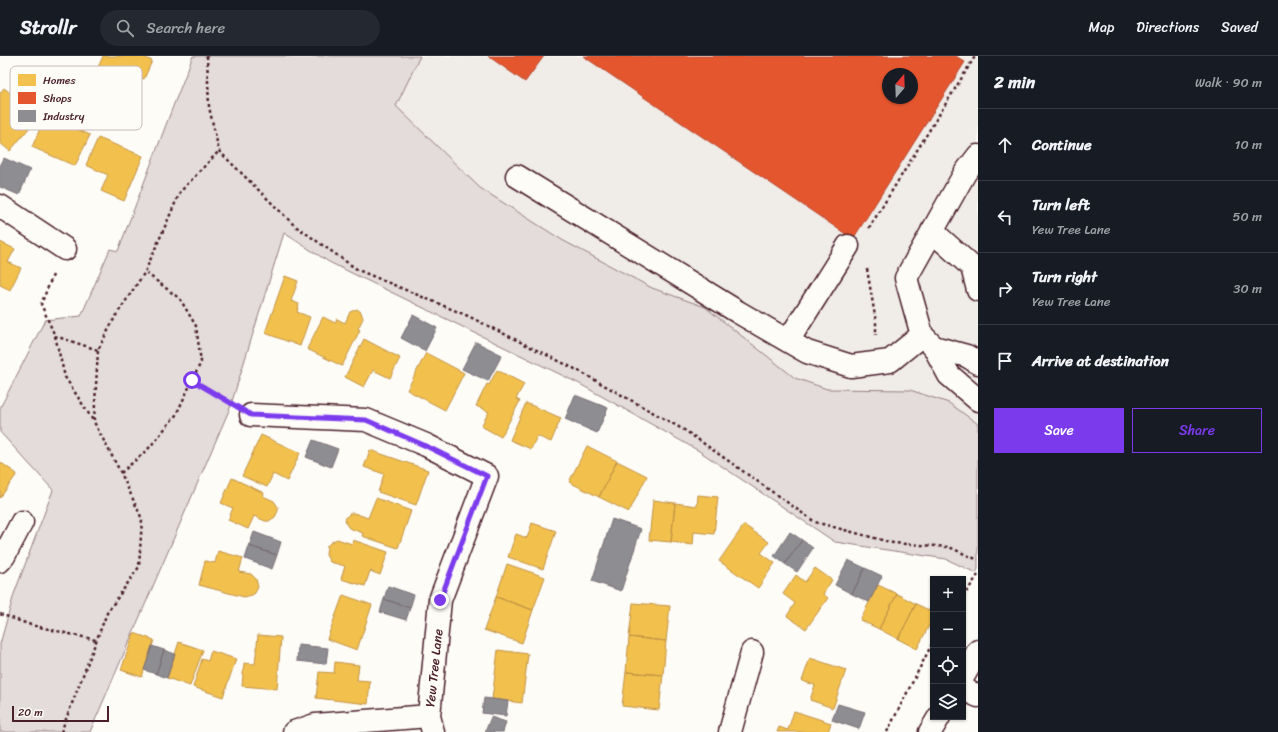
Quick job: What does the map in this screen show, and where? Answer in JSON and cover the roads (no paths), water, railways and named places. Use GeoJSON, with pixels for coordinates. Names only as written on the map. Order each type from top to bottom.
{"type":"FeatureCollection","features":[{"type":"Feature","properties":{"kind":"street"},"geometry":{"type":"LineString","coordinates":[[978,156],[971,177],[932,231],[906,278],[928,341],[949,375],[978,400]]}},
{"type":"Feature","properties":{"kind":"street"},"geometry":{"type":"LineString","coordinates":[[517,176],[731,308],[807,352],[851,366],[890,361],[928,341],[968,356],[978,362]]}},
{"type":"Feature","properties":{"kind":"street"},"geometry":{"type":"LineString","coordinates":[[0,206],[65,249]]}},
{"type":"Feature","properties":{"kind":"street"},"geometry":{"type":"LineString","coordinates":[[932,231],[972,267],[978,290]]}},
{"type":"Feature","properties":{"kind":"street"},"geometry":{"type":"LineString","coordinates":[[788,341],[848,246]]}},
{"type":"Feature","properties":{"kind":"street","name":"Yew Tree Lane"},"geometry":{"type":"LineString","coordinates":[[251,415],[366,420],[426,446],[487,476],[440,600],[431,724]]}},
{"type":"Feature","properties":{"kind":"street"},"geometry":{"type":"LineString","coordinates":[[0,562],[22,522]]}},
{"type":"Feature","properties":{"kind":"street"},"geometry":{"type":"LineString","coordinates":[[966,672],[978,651]]}},
{"type":"Feature","properties":{"kind":"street"},"geometry":{"type":"LineString","coordinates":[[730,732],[752,652]]}},
{"type":"Feature","properties":{"kind":"street"},"geometry":{"type":"LineString","coordinates":[[966,690],[978,696]]}},
{"type":"Feature","properties":{"kind":"street"},"geometry":{"type":"LineString","coordinates":[[930,732],[937,720]]}},
{"type":"Feature","properties":{"kind":"street"},"geometry":{"type":"LineString","coordinates":[[294,732],[315,725],[431,724]]}}]}
